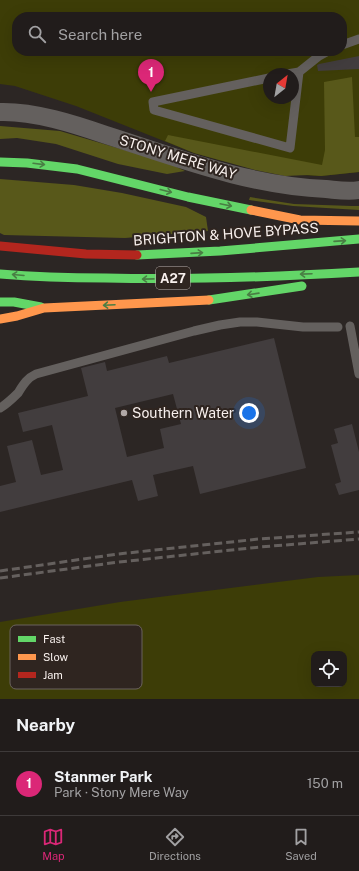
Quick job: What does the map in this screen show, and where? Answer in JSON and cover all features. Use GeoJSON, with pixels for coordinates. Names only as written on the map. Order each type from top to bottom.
{"type":"FeatureCollection","features":[{"type":"Feature","properties":{"kind":"highway"},"geometry":{"type":"LineString","coordinates":[[0,162],[27,163],[77,169],[188,197],[300,220],[359,220]]}},
{"type":"Feature","properties":{"kind":"highway","name":"BRIGHTON & HOVE BYPASS"},"geometry":{"type":"LineString","coordinates":[[0,246],[74,253],[136,255],[194,253],[359,239]]}},
{"type":"Feature","properties":{"kind":"highway","name":"A27"},"geometry":{"type":"LineString","coordinates":[[0,274],[22,276],[144,279],[359,272]]}},
{"type":"Feature","properties":{"kind":"highway"},"geometry":{"type":"LineString","coordinates":[[0,319],[17,316],[44,308],[208,300],[296,287],[345,273]]}},
{"type":"Feature","properties":{"kind":"highway"},"geometry":{"type":"LineString","coordinates":[[0,302],[14,302],[44,308]]}},
{"type":"Feature","properties":{"kind":"street","name":"STONY MERE WAY"},"geometry":{"type":"LineString","coordinates":[[0,112],[26,114],[62,121],[210,169],[255,180],[306,188],[359,190]]}},
{"type":"Feature","properties":{"kind":"lane"},"geometry":{"type":"LineString","coordinates":[[347,43],[359,39]]}},
{"type":"Feature","properties":{"kind":"lane"},"geometry":{"type":"LineString","coordinates":[[299,72],[319,56]]}},
{"type":"Feature","properties":{"kind":"lane"},"geometry":{"type":"LineString","coordinates":[[263,79],[153,102],[154,110],[290,148],[295,104]]}},
{"type":"Feature","properties":{"kind":"lane"},"geometry":{"type":"LineString","coordinates":[[0,408],[14,397],[28,378],[36,374],[202,329],[230,323],[257,322],[303,327],[338,327]]}},
{"type":"Feature","properties":{"kind":"lane"},"geometry":{"type":"LineString","coordinates":[[350,326],[359,374]]}},
{"type":"Feature","properties":{"kind":"shaded area"},"geometry":{"type":"Polygon","coordinates":[[[0,0],[359,0],[359,172],[321,176],[281,174],[219,160],[194,153],[76,106],[15,86],[0,84],[0,0]]]}},
{"type":"Feature","properties":{"kind":"shaded area"},"geometry":{"type":"Polygon","coordinates":[[[352,77],[355,137],[359,137],[359,172],[321,176],[285,176],[255,170],[194,153],[165,141],[168,135],[322,165],[325,150],[324,82],[352,77]]]}},
{"type":"Feature","properties":{"kind":"shaded area"},"geometry":{"type":"Polygon","coordinates":[[[0,126],[60,131],[168,163],[185,171],[167,174],[118,164],[56,144],[17,138],[0,139],[0,126]]]}},
{"type":"Feature","properties":{"kind":"shaded area"},"geometry":{"type":"Polygon","coordinates":[[[0,179],[74,185],[122,193],[186,207],[206,217],[208,231],[125,238],[4,235],[0,233],[0,179]]]}},
{"type":"Feature","properties":{"kind":"shaded area"},"geometry":{"type":"Polygon","coordinates":[[[250,197],[294,204],[359,206],[359,210],[293,206],[249,200],[250,197]]]}},
{"type":"Feature","properties":{"kind":"shaded area"},"geometry":{"type":"Polygon","coordinates":[[[359,575],[359,699],[0,699],[0,622],[120,602],[318,577],[359,575]]]}},
{"type":"Feature","properties":{"kind":"building"},"geometry":{"type":"Polygon","coordinates":[[[359,56],[359,69],[318,71],[317,65],[319,64],[359,56]]]}},
{"type":"Feature","properties":{"kind":"building"},"geometry":{"type":"Polygon","coordinates":[[[274,338],[306,468],[200,494],[193,466],[153,475],[158,496],[138,501],[132,480],[0,512],[0,486],[16,482],[7,446],[32,440],[41,475],[63,470],[52,425],[23,432],[18,413],[88,396],[81,368],[105,362],[107,371],[167,356],[169,363],[274,338]],[[173,394],[115,408],[127,457],[164,448],[160,429],[181,424],[173,394]]]}},
{"type":"Feature","properties":{"kind":"building"},"geometry":{"type":"Polygon","coordinates":[[[352,424],[359,452],[359,490],[339,495],[335,484],[341,482],[331,445],[338,443],[334,429],[352,424]]]}},
{"type":"Feature","properties":{"kind":"railway"},"geometry":{"type":"LineString","coordinates":[[0,571],[118,554],[259,539],[359,532]]}},
{"type":"Feature","properties":{"kind":"railway"},"geometry":{"type":"LineString","coordinates":[[0,578],[119,562],[260,547],[359,539]]}},
{"type":"Feature","properties":{"kind":"traffic: fast"},"geometry":{"type":"LineString","coordinates":[[0,162],[27,163],[77,169],[188,197],[251,210]]}},
{"type":"Feature","properties":{"kind":"traffic: fast"},"geometry":{"type":"LineString","coordinates":[[137,255],[220,251],[359,239]]}},
{"type":"Feature","properties":{"kind":"traffic: fast"},"geometry":{"type":"LineString","coordinates":[[0,274],[66,278],[170,279],[264,277],[359,272]]}},
{"type":"Feature","properties":{"kind":"traffic: fast"},"geometry":{"type":"LineString","coordinates":[[209,300],[302,286]]}},
{"type":"Feature","properties":{"kind":"traffic: fast"},"geometry":{"type":"LineString","coordinates":[[0,302],[14,302],[41,307]]}},
{"type":"Feature","properties":{"kind":"traffic: slow"},"geometry":{"type":"LineString","coordinates":[[251,210],[300,220],[359,221]]}},
{"type":"Feature","properties":{"kind":"traffic: slow"},"geometry":{"type":"LineString","coordinates":[[0,319],[17,316],[44,308],[209,300]]}},
{"type":"Feature","properties":{"kind":"traffic: jam"},"geometry":{"type":"LineString","coordinates":[[0,246],[86,254],[137,255]]}},
{"type":"Feature","properties":{"kind":"place","name":"Stanmer Park"},"geometry":{"type":"Point","coordinates":[151,92]}},
{"type":"Feature","properties":{"kind":"place","name":"Southern Water"},"geometry":{"type":"Point","coordinates":[124,413]}}]}
